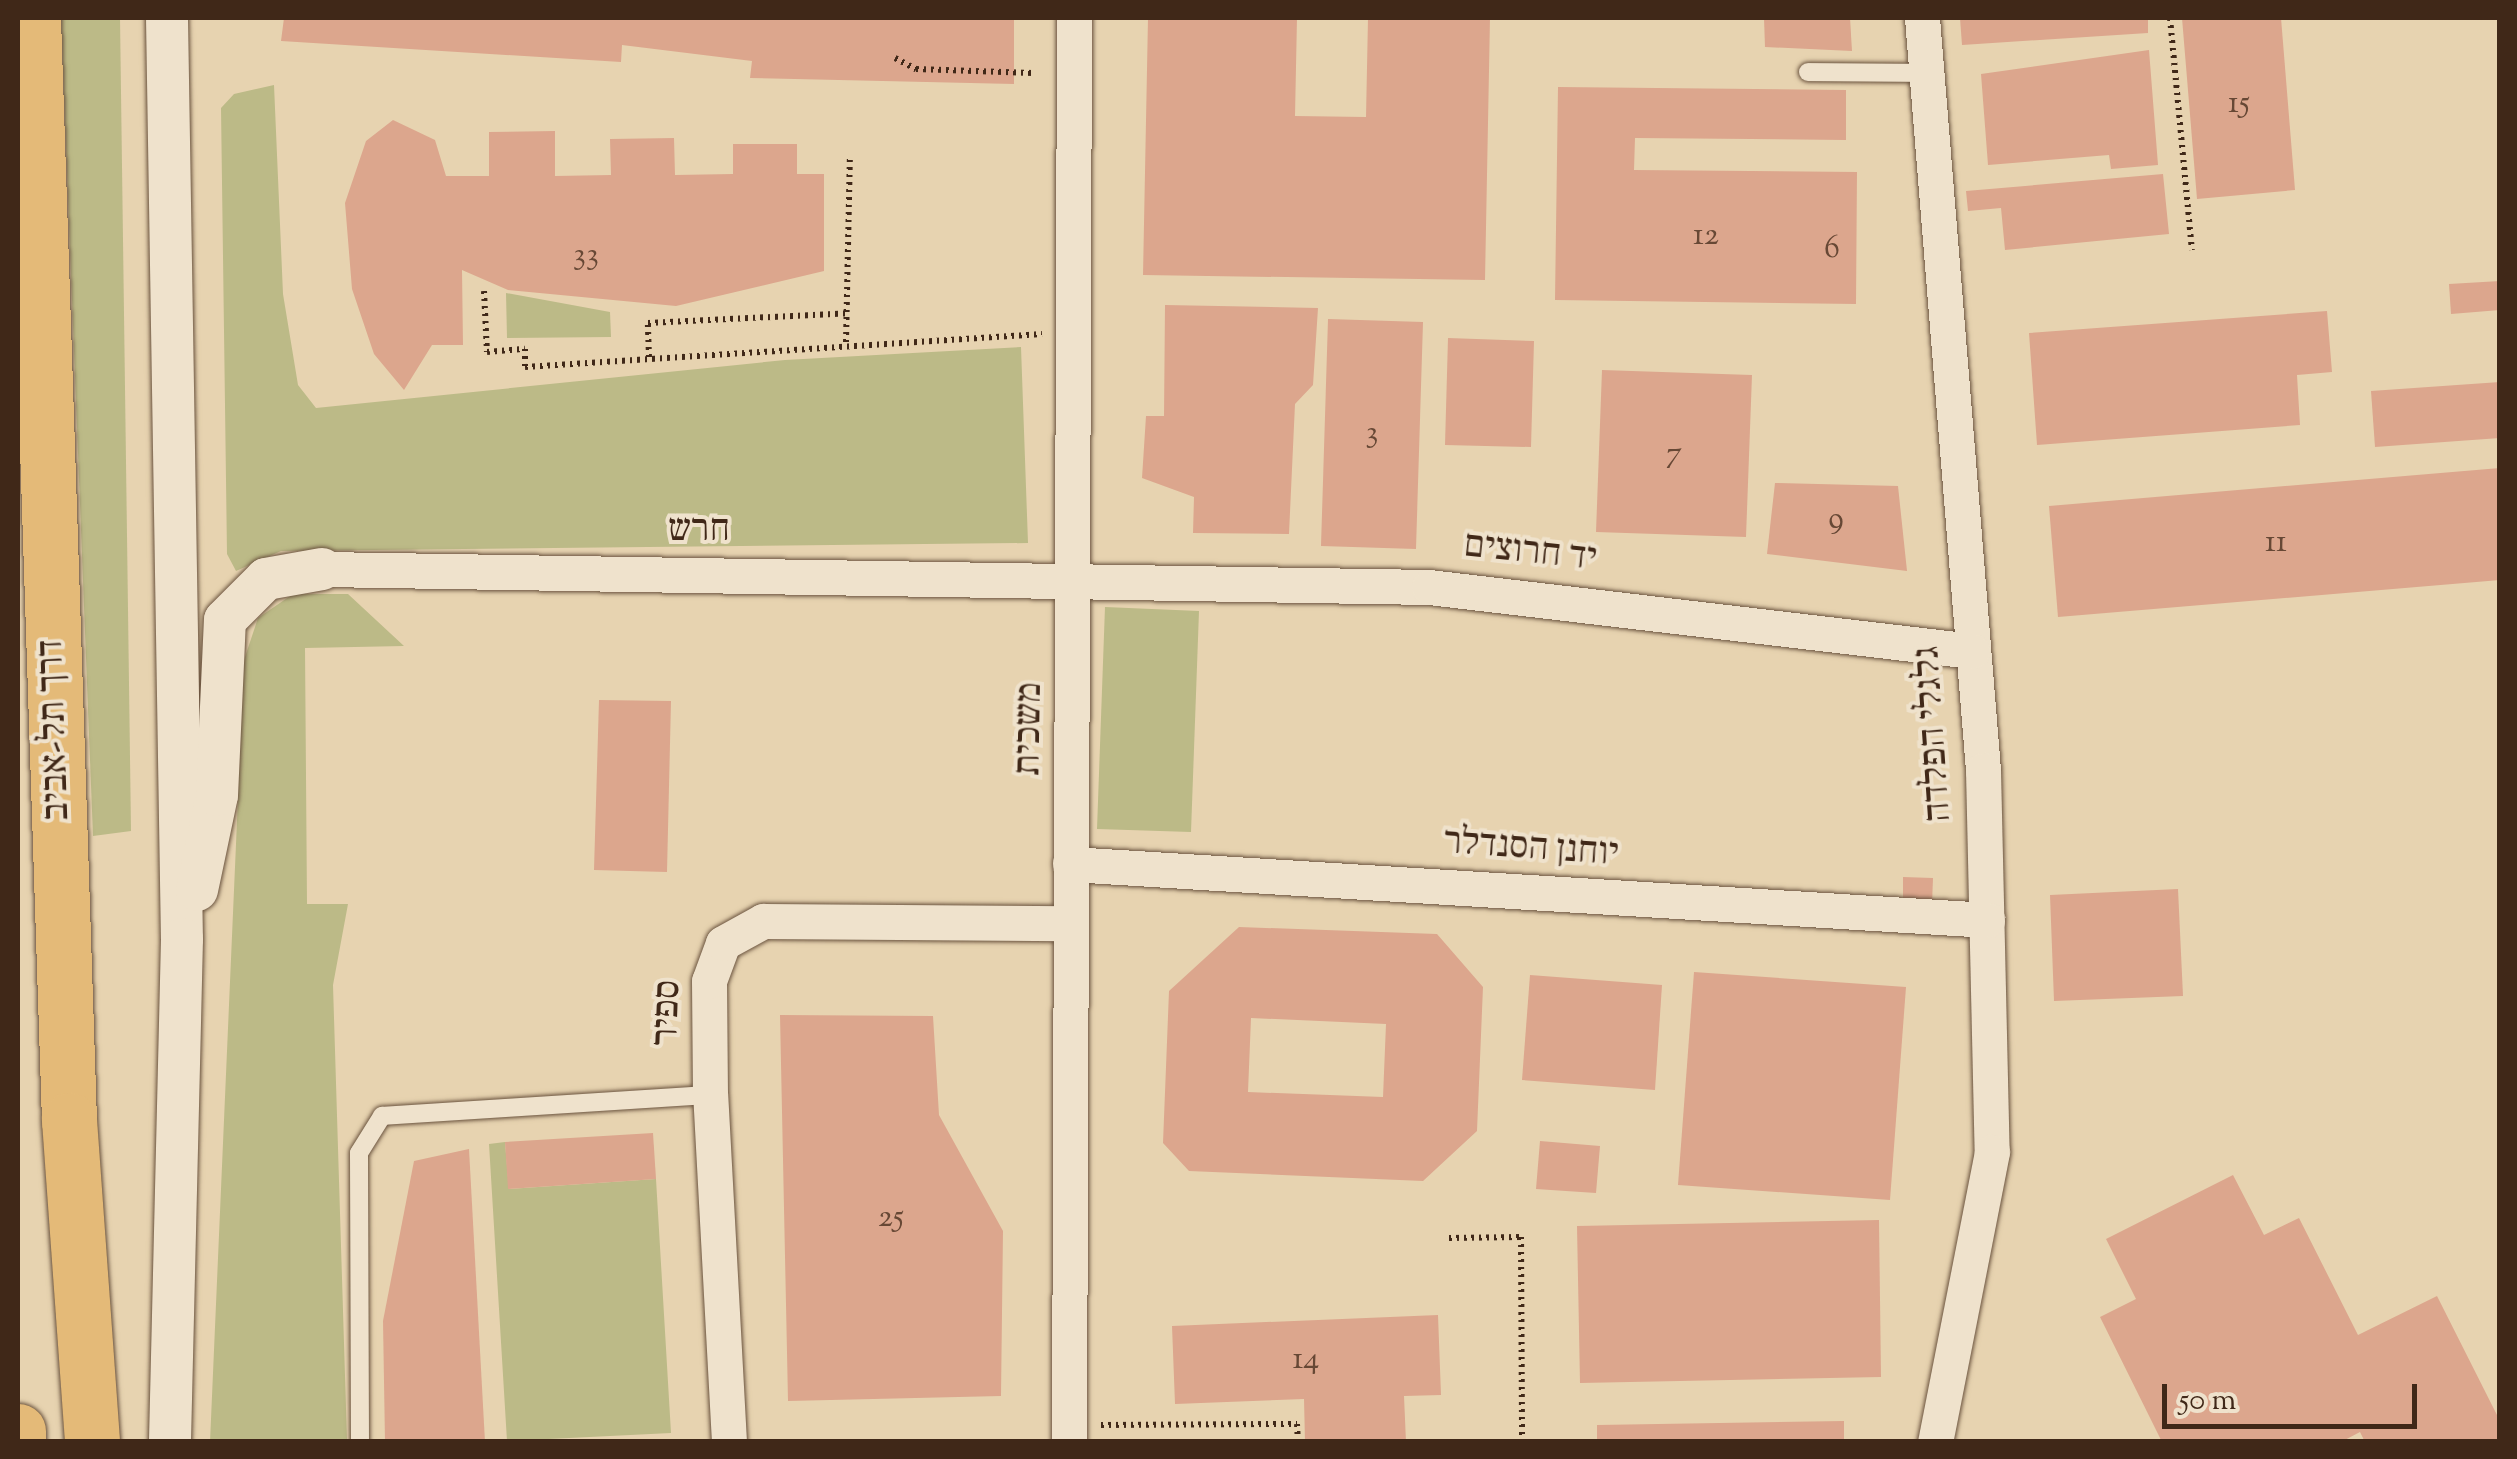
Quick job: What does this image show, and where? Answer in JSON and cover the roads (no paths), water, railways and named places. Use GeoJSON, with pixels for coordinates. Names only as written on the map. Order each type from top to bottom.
{"type":"FeatureCollection","features":[{"type":"Feature","properties":{"kind":"highway","name":"דרך תל-אביב"},"geometry":{"type":"LineString","coordinates":[[32,18],[68,1120],[92,1442]]}},
{"type":"Feature","properties":{"kind":"highway"},"geometry":{"type":"LineString","coordinates":[[18,1431],[18,1442]]}},
{"type":"Feature","properties":{"kind":"street"},"geometry":{"type":"LineString","coordinates":[[167,18],[182,939],[170,1442]]}},
{"type":"Feature","properties":{"kind":"street","name":"משכית"},"geometry":{"type":"LineString","coordinates":[[1074,18],[1077,575],[1069,923],[1082,1433]]}},
{"type":"Feature","properties":{"kind":"street","name":"גלגלי הפלדה"},"geometry":{"type":"LineString","coordinates":[[1922,18],[1972,651],[1987,920],[1992,1152],[1935,1442]]}},
{"type":"Feature","properties":{"kind":"street"},"geometry":{"type":"LineString","coordinates":[[182,939],[216,795],[225,620],[266,579],[322,569]]}},
{"type":"Feature","properties":{"kind":"street","name":"חרש"},"geometry":{"type":"LineString","coordinates":[[322,569],[1077,575]]}},
{"type":"Feature","properties":{"kind":"street","name":"יד חרוצים"},"geometry":{"type":"LineString","coordinates":[[1077,575],[1532,594],[1972,651]]}},
{"type":"Feature","properties":{"kind":"street","name":"יוחנן הסנדלר"},"geometry":{"type":"LineString","coordinates":[[1070,864],[1987,920]]}},
{"type":"Feature","properties":{"kind":"street","name":"ספיר"},"geometry":{"type":"LineString","coordinates":[[729,1442],[710,1094],[709,981],[723,943],[743,926],[1069,923]]}},
{"type":"Feature","properties":{"kind":"lane"},"geometry":{"type":"LineString","coordinates":[[1808,72],[1927,72]]}},
{"type":"Feature","properties":{"kind":"lane"},"geometry":{"type":"LineString","coordinates":[[360,1442],[359,1153],[382,1116],[710,1094]]}}]}
